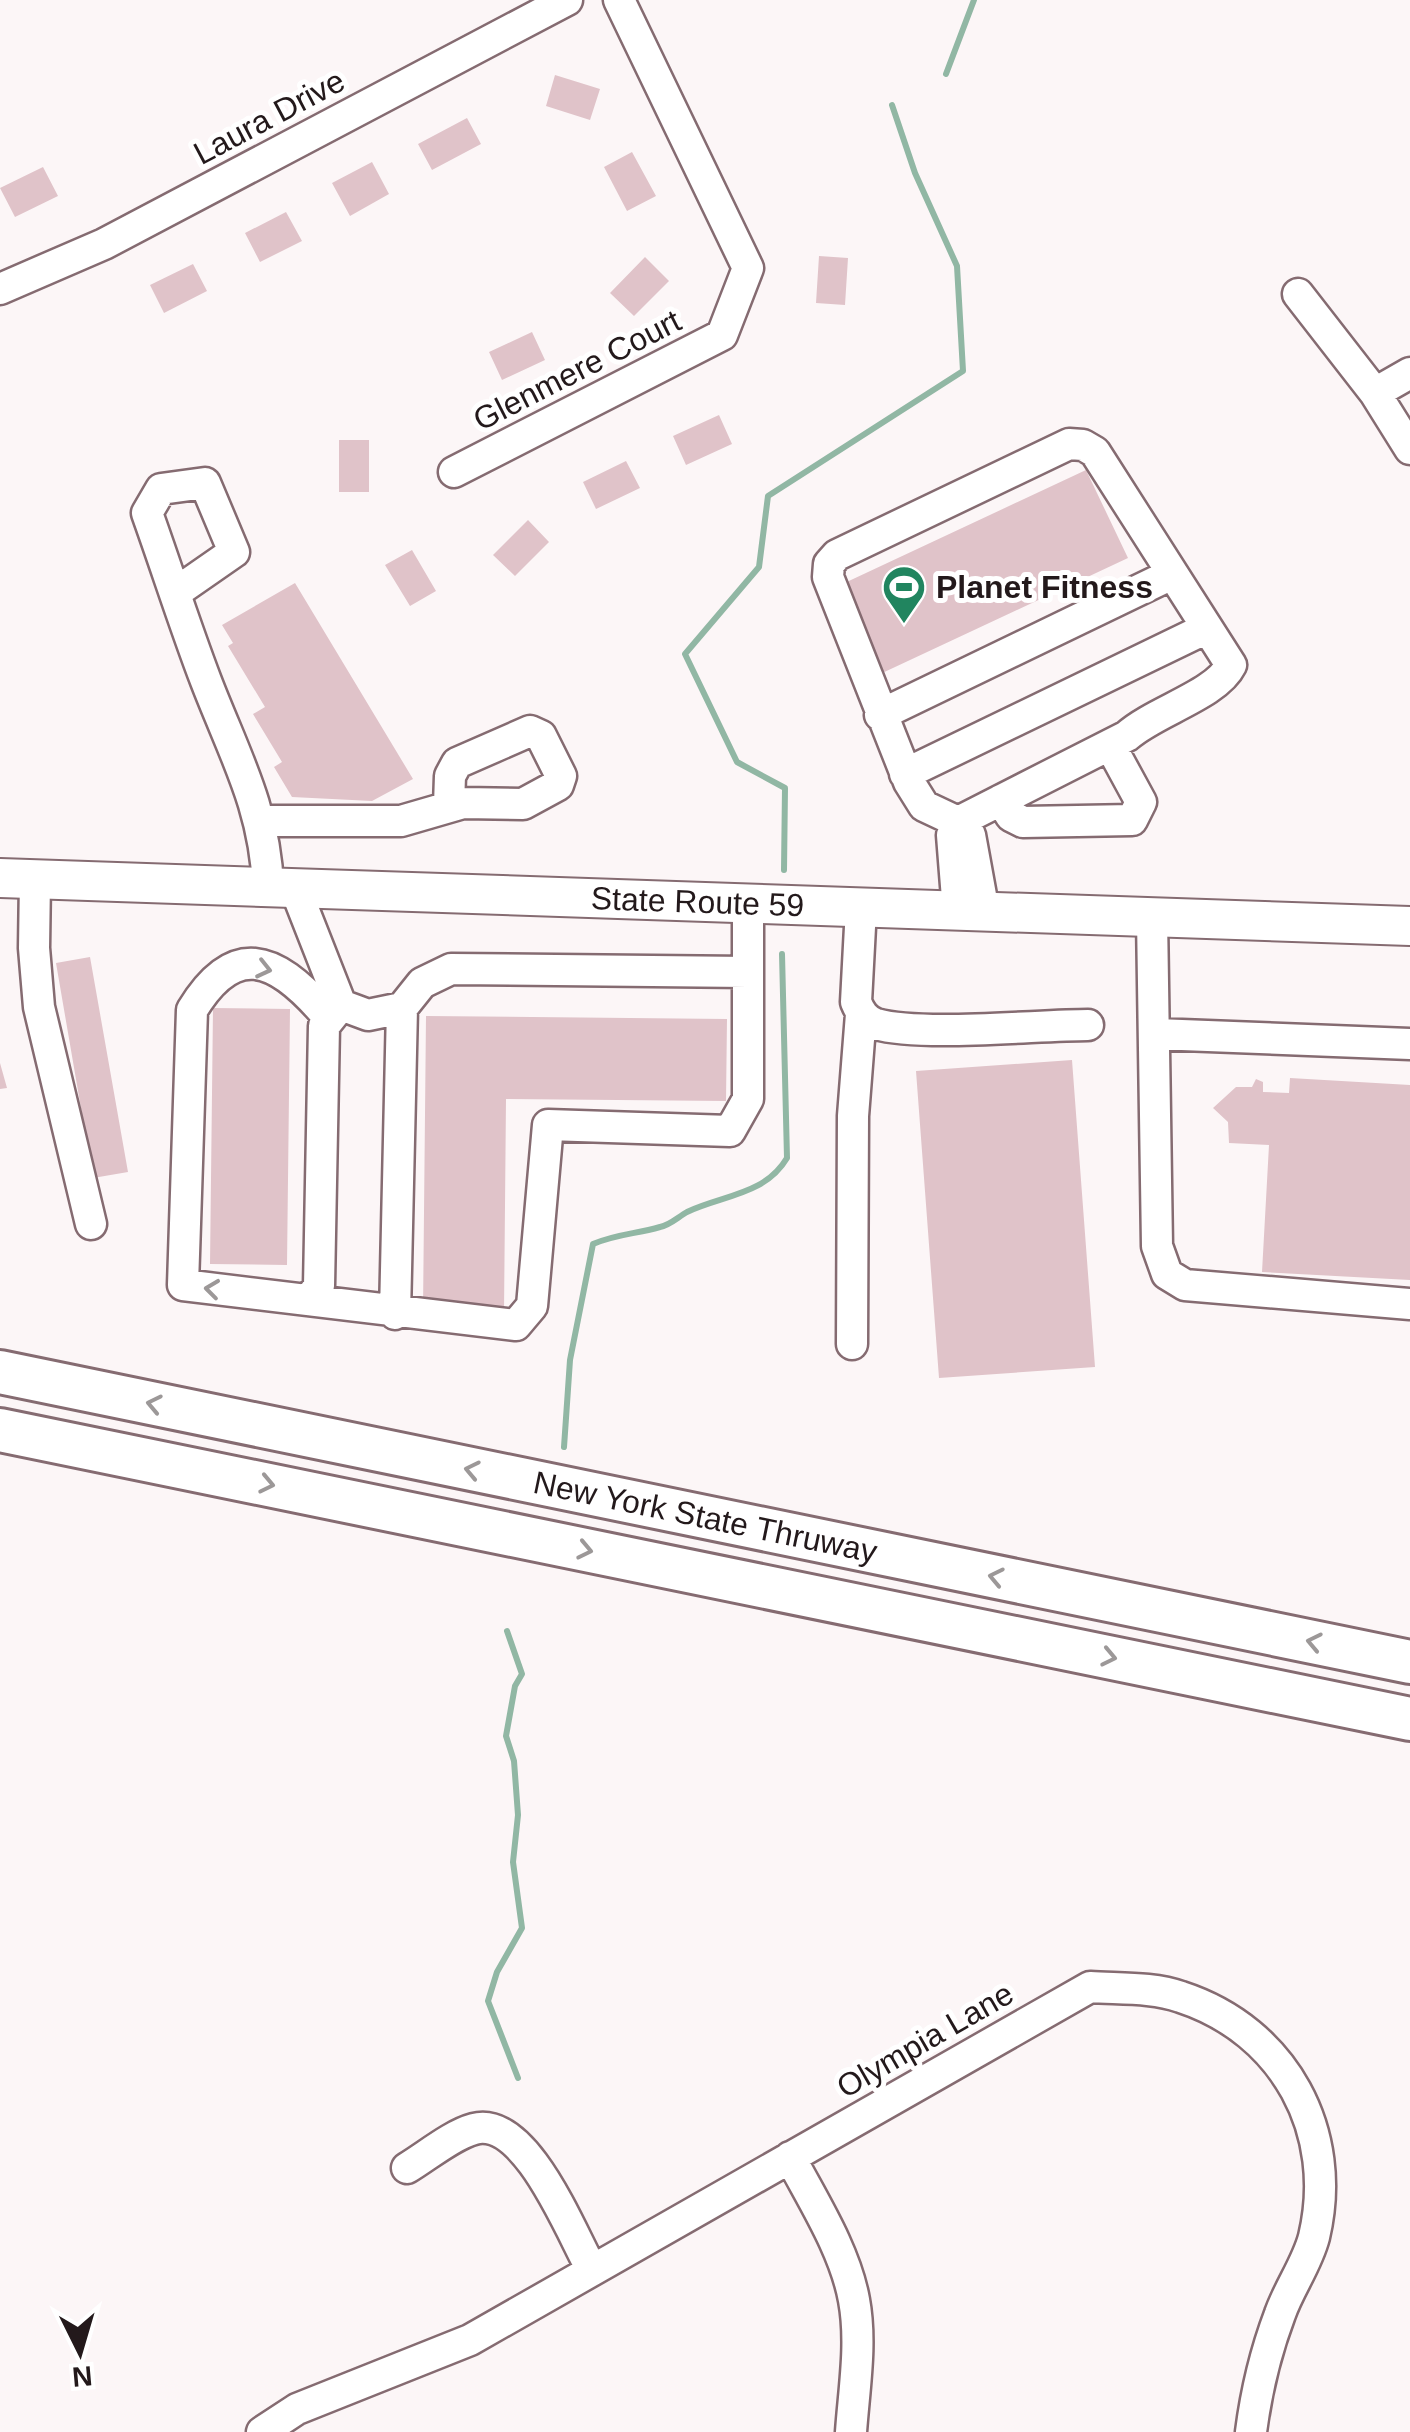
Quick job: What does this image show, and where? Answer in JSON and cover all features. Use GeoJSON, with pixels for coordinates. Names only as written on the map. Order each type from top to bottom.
{"type":"FeatureCollection","features":[{"type":"Feature","properties":{"kind":"highway","name":"New York State Thruway"},"geometry":{"type":"LineString","coordinates":[[0,1372],[1410,1662]]}},
{"type":"Feature","properties":{"kind":"highway","name":"New York State Thruway"},"geometry":{"type":"LineString","coordinates":[[0,1430],[1410,1719]]}},
{"type":"Feature","properties":{"kind":"main road","name":"State Route 59"},"geometry":{"type":"LineString","coordinates":[[18,878],[1401,926]]}},
{"type":"Feature","properties":{"kind":"street","name":"Laura Drive"},"geometry":{"type":"LineString","coordinates":[[0,288],[104,244],[567,0]]}},
{"type":"Feature","properties":{"kind":"street","name":"Glenmere Court"},"geometry":{"type":"LineString","coordinates":[[454,472],[722,336],[735,308],[748,268],[618,0]]}},
{"type":"Feature","properties":{"kind":"street"},"geometry":{"type":"LineString","coordinates":[[1298,294],[1375,393],[1410,449]]}},
{"type":"Feature","properties":{"kind":"street"},"geometry":{"type":"LineString","coordinates":[[1375,393],[1410,373]]}},
{"type":"Feature","properties":{"kind":"street"},"geometry":{"type":"LineString","coordinates":[[958,822],[924,806],[905,774],[828,578],[829,564],[837,554],[1069,444],[1082,444],[1101,462],[1231,665],[1224,679],[1145,720],[1110,745],[958,822],[952,835],[971,912]]}},
{"type":"Feature","properties":{"kind":"street"},"geometry":{"type":"LineString","coordinates":[[880,716],[1170,575]]}},
{"type":"Feature","properties":{"kind":"street"},"geometry":{"type":"LineString","coordinates":[[175,593],[261,821],[282,888],[341,1005]]}},
{"type":"Feature","properties":{"kind":"street"},"geometry":{"type":"LineString","coordinates":[[905,774],[1207,628]]}},
{"type":"Feature","properties":{"kind":"street"},"geometry":{"type":"LineString","coordinates":[[1001,800],[1011,816],[1023,822],[1132,820],[1141,802],[1139,793],[1110,745]]}},
{"type":"Feature","properties":{"kind":"street"},"geometry":{"type":"LineString","coordinates":[[261,821],[401,821],[449,805]]}},
{"type":"Feature","properties":{"kind":"street"},"geometry":{"type":"LineString","coordinates":[[18,878],[34,948],[39,1007],[91,1224]]}},
{"type":"Feature","properties":{"kind":"street"},"geometry":{"type":"LineString","coordinates":[[402,1008],[368,1015],[341,1005],[322,1010],[295,980],[262,964],[228,966],[208,982],[192,1010],[183,1285],[516,1326],[532,1306],[548,1125],[730,1130],[748,1100],[748,904]]}},
{"type":"Feature","properties":{"kind":"street"},"geometry":{"type":"LineString","coordinates":[[852,1344],[852,1116],[861,1014],[854,978],[862,908]]}},
{"type":"Feature","properties":{"kind":"street"},"geometry":{"type":"LineString","coordinates":[[1152,918],[1157,1246],[1167,1274],[1185,1285],[1410,1304]]}},
{"type":"Feature","properties":{"kind":"street"},"geometry":{"type":"LineString","coordinates":[[395,1314],[402,1008],[422,983],[451,969],[748,972]]}},
{"type":"Feature","properties":{"kind":"street"},"geometry":{"type":"LineString","coordinates":[[309,1300],[319,1286],[324,1026],[341,1005]]}},
{"type":"Feature","properties":{"kind":"street"},"geometry":{"type":"LineString","coordinates":[[861,1014],[873,1023],[905,1028],[1088,1024]]}},
{"type":"Feature","properties":{"kind":"street"},"geometry":{"type":"LineString","coordinates":[[1156,1034],[1410,1044]]}},
{"type":"Feature","properties":{"kind":"street","name":"Olympia Lane"},"geometry":{"type":"LineString","coordinates":[[262,2432],[298,2409],[470,2340],[1090,1986],[1182,1997],[1227,2020],[1265,2044],[1307,2106],[1320,2148],[1321,2199],[1313,2242],[1280,2314],[1251,2432]]}},
{"type":"Feature","properties":{"kind":"street"},"geometry":{"type":"LineString","coordinates":[[406,2168],[472,2129],[492,2128],[513,2137],[529,2156],[592,2270]]}},
{"type":"Feature","properties":{"kind":"street"},"geometry":{"type":"LineString","coordinates":[[790,2157],[834,2244],[854,2297],[858,2339],[850,2432]]}},
{"type":"Feature","properties":{"kind":"building"},"geometry":{"type":"Polygon","coordinates":[[[555,75],[600,89],[590,120],[546,106],[555,75]]]}},
{"type":"Feature","properties":{"kind":"building"},"geometry":{"type":"Polygon","coordinates":[[[467,118],[481,144],[432,170],[418,144],[467,118]]]}},
{"type":"Feature","properties":{"kind":"building"},"geometry":{"type":"Polygon","coordinates":[[[632,152],[656,196],[627,211],[604,167],[632,152]]]}},
{"type":"Feature","properties":{"kind":"building"},"geometry":{"type":"Polygon","coordinates":[[[372,162],[389,194],[350,216],[332,183],[372,162]]]}},
{"type":"Feature","properties":{"kind":"building"},"geometry":{"type":"Polygon","coordinates":[[[43,167],[58,196],[15,217],[0,188],[43,167]]]}},
{"type":"Feature","properties":{"kind":"building"},"geometry":{"type":"Polygon","coordinates":[[[286,212],[302,241],[260,262],[245,233],[286,212]]]}},
{"type":"Feature","properties":{"kind":"building"},"geometry":{"type":"Polygon","coordinates":[[[819,256],[848,258],[845,305],[816,303],[819,256]]]}},
{"type":"Feature","properties":{"kind":"building"},"geometry":{"type":"Polygon","coordinates":[[[645,257],[669,281],[634,316],[610,293],[645,257]]]}},
{"type":"Feature","properties":{"kind":"building"},"geometry":{"type":"Polygon","coordinates":[[[193,264],[207,291],[164,313],[150,285],[193,264]]]}},
{"type":"Feature","properties":{"kind":"building"},"geometry":{"type":"Polygon","coordinates":[[[532,332],[545,360],[502,380],[489,352],[532,332]]]}},
{"type":"Feature","properties":{"kind":"building"},"geometry":{"type":"Polygon","coordinates":[[[719,415],[732,444],[686,465],[673,436],[719,415]]]}},
{"type":"Feature","properties":{"kind":"building"},"geometry":{"type":"Polygon","coordinates":[[[339,440],[369,440],[369,492],[339,492],[339,440]]]}},
{"type":"Feature","properties":{"kind":"building"},"geometry":{"type":"Polygon","coordinates":[[[626,461],[640,488],[596,509],[583,482],[626,461]]]}},
{"type":"Feature","properties":{"kind":"building"},"geometry":{"type":"Polygon","coordinates":[[[1086,470],[1128,558],[878,675],[836,587],[1086,470]]]}},
{"type":"Feature","properties":{"kind":"building"},"geometry":{"type":"Polygon","coordinates":[[[528,520],[549,542],[515,576],[493,555],[528,520]]]}},
{"type":"Feature","properties":{"kind":"building"},"geometry":{"type":"Polygon","coordinates":[[[412,550],[436,591],[410,606],[385,565],[412,550]]]}},
{"type":"Feature","properties":{"kind":"building"},"geometry":{"type":"Polygon","coordinates":[[[295,583],[413,779],[372,801],[292,797],[274,767],[282,762],[253,714],[265,707],[228,646],[233,643],[222,625],[295,583]]]}},
{"type":"Feature","properties":{"kind":"building"},"geometry":{"type":"Polygon","coordinates":[[[90,957],[128,1172],[93,1178],[56,963],[90,957]]]}},
{"type":"Feature","properties":{"kind":"building"},"geometry":{"type":"Polygon","coordinates":[[[213,1008],[290,1009],[287,1265],[210,1264],[213,1008]]]}},
{"type":"Feature","properties":{"kind":"building"},"geometry":{"type":"Polygon","coordinates":[[[426,1016],[727,1019],[726,1101],[506,1099],[504,1312],[423,1311],[426,1016]]]}},
{"type":"Feature","properties":{"kind":"building"},"geometry":{"type":"Polygon","coordinates":[[[1072,1060],[1095,1367],[939,1378],[916,1071],[1072,1060]]]}},
{"type":"Feature","properties":{"kind":"building"},"geometry":{"type":"Polygon","coordinates":[[[0,1063],[7,1088],[0,1089],[0,1063]]]}},
{"type":"Feature","properties":{"kind":"building"},"geometry":{"type":"Polygon","coordinates":[[[1290,1078],[1410,1085],[1410,1280],[1262,1272],[1269,1145],[1229,1143],[1228,1122],[1213,1108],[1236,1087],[1252,1087],[1256,1079],[1263,1082],[1263,1092],[1289,1093],[1290,1078]]]}},
{"type":"Feature","properties":{"kind":"waterway"},"geometry":{"type":"LineString","coordinates":[[946,74],[974,0]]}},
{"type":"Feature","properties":{"kind":"waterway"},"geometry":{"type":"LineString","coordinates":[[784,870],[785,788],[737,762],[685,654],[759,567],[768,496],[963,371],[957,266],[915,173],[892,105]]}},
{"type":"Feature","properties":{"kind":"waterway"},"geometry":{"type":"LineString","coordinates":[[564,1447],[570,1360],[593,1244],[664,1226],[687,1212],[755,1187],[787,1158],[782,954]]}},
{"type":"Feature","properties":{"kind":"waterway"},"geometry":{"type":"LineString","coordinates":[[507,1631],[522,1674],[515,1686],[506,1736],[514,1761],[518,1815],[513,1862],[522,1928],[497,1972],[488,2001],[518,2078]]}},
{"type":"Feature","properties":{"kind":"place","name":"Planet Fitness"},"geometry":{"type":"Point","coordinates":[904,625]}}]}
